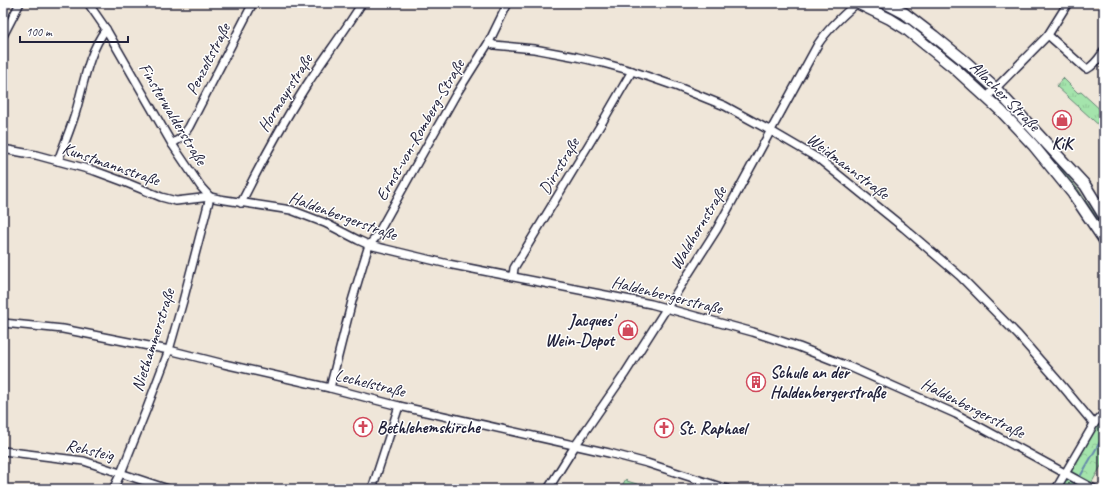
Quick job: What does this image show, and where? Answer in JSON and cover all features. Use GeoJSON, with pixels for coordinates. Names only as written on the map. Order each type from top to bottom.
{"type":"FeatureCollection","features":[{"type":"Feature","properties":{"kind":"main road","name":"Allacher Straße"},"geometry":{"type":"LineString","coordinates":[[857,3],[906,28],[988,98],[1032,145],[1073,194],[1104,240]]}},
{"type":"Feature","properties":{"kind":"main road","name":"Allacher Straße"},"geometry":{"type":"LineString","coordinates":[[885,3],[904,13],[934,36],[996,89],[1085,185],[1104,216]]}},
{"type":"Feature","properties":{"kind":"street"},"geometry":{"type":"LineString","coordinates":[[3,36],[20,3]]}},
{"type":"Feature","properties":{"kind":"street","name":"Finsterwalderstraße"},"geometry":{"type":"LineString","coordinates":[[88,3],[106,30],[172,144],[201,187],[210,197]]}},
{"type":"Feature","properties":{"kind":"street","name":"Penzoltstraße"},"geometry":{"type":"LineString","coordinates":[[172,144],[182,137],[189,127],[253,3]]}},
{"type":"Feature","properties":{"kind":"street","name":"Hormayrstraße"},"geometry":{"type":"LineString","coordinates":[[241,203],[266,152],[286,118],[362,3]]}},
{"type":"Feature","properties":{"kind":"street","name":"Ernst-von-Romberg-Straße"},"geometry":{"type":"LineString","coordinates":[[330,388],[352,300],[369,245],[376,237],[455,96],[489,42],[508,3]]}},
{"type":"Feature","properties":{"kind":"street","name":"Waldhornstraße"},"geometry":{"type":"LineString","coordinates":[[548,489],[575,446],[624,375],[717,229],[820,41],[857,3]]}},
{"type":"Feature","properties":{"kind":"street"},"geometry":{"type":"LineString","coordinates":[[988,98],[1048,35],[1068,3]]}},
{"type":"Feature","properties":{"kind":"street"},"geometry":{"type":"LineString","coordinates":[[58,161],[76,111],[86,71],[99,38],[106,30]]}},
{"type":"Feature","properties":{"kind":"street"},"geometry":{"type":"LineString","coordinates":[[1048,35],[1087,69],[1096,63],[1104,51]]}},
{"type":"Feature","properties":{"kind":"street","name":"Weidmannstraße"},"geometry":{"type":"LineString","coordinates":[[489,42],[494,45],[534,49],[603,63],[632,71],[678,87],[719,104],[771,131],[819,159],[960,276],[1018,335],[1094,424]]}},
{"type":"Feature","properties":{"kind":"street","name":"Dirrstraße"},"geometry":{"type":"LineString","coordinates":[[514,276],[514,268],[632,71]]}},
{"type":"Feature","properties":{"kind":"street","name":"Kunstmannstraße"},"geometry":{"type":"LineString","coordinates":[[3,149],[36,155],[101,173],[161,197],[176,201],[210,197]]}},
{"type":"Feature","properties":{"kind":"street","name":"Haldenbergerstraße"},"geometry":{"type":"LineString","coordinates":[[210,197],[219,200],[291,210],[325,223],[369,245],[448,264],[643,302],[759,334],[800,347],[850,367],[956,414],[1094,489]]}},
{"type":"Feature","properties":{"kind":"street","name":"Niethammerstraße"},"geometry":{"type":"LineString","coordinates":[[113,489],[121,473],[169,350],[210,197]]}},
{"type":"Feature","properties":{"kind":"street","name":"Lechelstraße"},"geometry":{"type":"LineString","coordinates":[[3,323],[63,329],[169,350],[399,406],[609,453],[647,463],[727,489]]}},
{"type":"Feature","properties":{"kind":"street"},"geometry":{"type":"LineString","coordinates":[[372,489],[399,406]]}},
{"type":"Feature","properties":{"kind":"street"},"geometry":{"type":"LineString","coordinates":[[1056,489],[1094,424],[1104,413]]}},
{"type":"Feature","properties":{"kind":"street","name":"Rehsteig"},"geometry":{"type":"LineString","coordinates":[[3,451],[84,461],[168,489]]}},
{"type":"Feature","properties":{"kind":"green space"},"geometry":{"type":"Polygon","coordinates":[[[925,40],[933,42],[986,89],[938,48],[930,45],[925,40]]]}},
{"type":"Feature","properties":{"kind":"green space"},"geometry":{"type":"Polygon","coordinates":[[[1063,78],[1078,93],[1081,92],[1104,113],[1104,130],[1056,86],[1063,78]]]}},
{"type":"Feature","properties":{"kind":"green space"},"geometry":{"type":"Polygon","coordinates":[[[1007,109],[1053,159],[1078,189],[1104,228],[1104,236],[1004,112],[1007,109]]]}},
{"type":"Feature","properties":{"kind":"green space"},"geometry":{"type":"Polygon","coordinates":[[[1104,416],[1104,461],[1088,489],[1059,489],[1096,424],[1104,416]]]}},
{"type":"Feature","properties":{"kind":"green space"},"geometry":{"type":"Polygon","coordinates":[[[626,479],[627,481],[653,489],[624,489],[621,487],[626,479]]]}},
{"type":"Feature","properties":{"kind":"waterway"},"geometry":{"type":"LineString","coordinates":[[1081,475],[1104,435]]}},
{"type":"Feature","properties":{"kind":"place","name":"KiK"},"geometry":{"type":"Point","coordinates":[1062,120]}},
{"type":"Feature","properties":{"kind":"place","name":"Jacques' Wein-Depot"},"geometry":{"type":"Point","coordinates":[628,330]}},
{"type":"Feature","properties":{"kind":"place","name":"Schule an der Haldenbergerstraße"},"geometry":{"type":"Point","coordinates":[756,382]}},
{"type":"Feature","properties":{"kind":"place","name":"Bethlehemskirche"},"geometry":{"type":"Point","coordinates":[363,427]}},
{"type":"Feature","properties":{"kind":"place","name":"St. Raphael"},"geometry":{"type":"Point","coordinates":[664,428]}}]}
